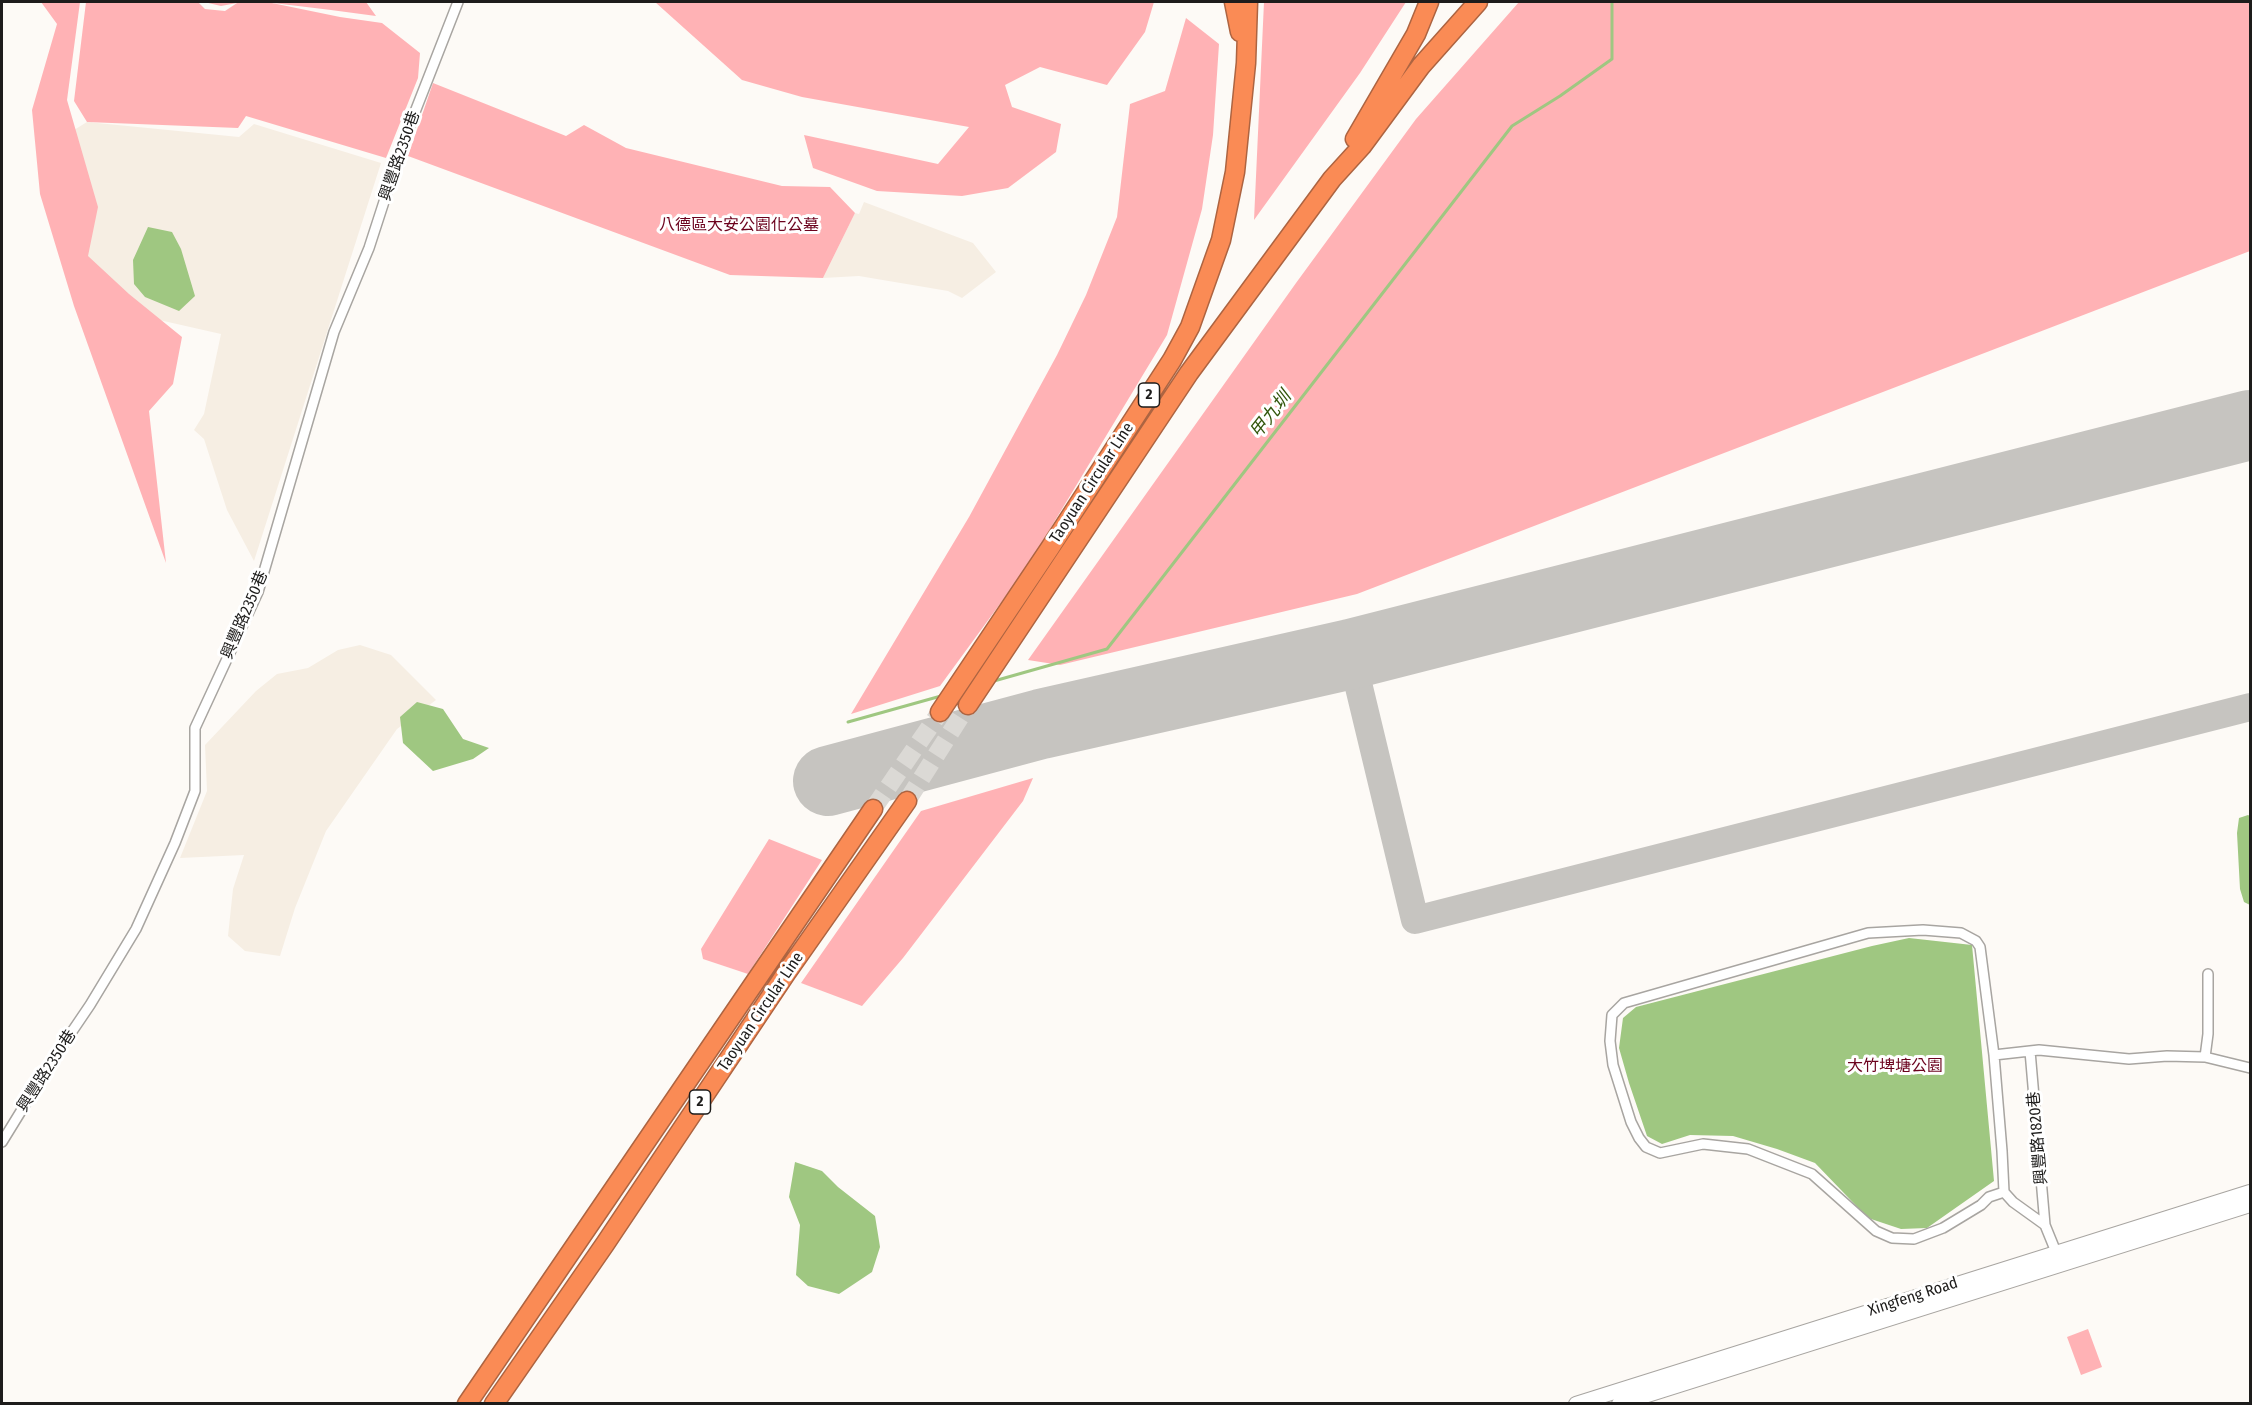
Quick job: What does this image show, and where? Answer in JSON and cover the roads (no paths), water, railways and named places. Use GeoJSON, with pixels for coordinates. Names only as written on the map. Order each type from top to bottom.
{"type":"FeatureCollection","features":[{"type":"Feature","properties":{"kind":"highway"},"geometry":{"type":"LineString","coordinates":[[1234,2],[1246,63]]}},
{"type":"Feature","properties":{"kind":"highway"},"geometry":{"type":"LineString","coordinates":[[1246,63],[1248,2]]}},
{"type":"Feature","properties":{"kind":"highway"},"geometry":{"type":"LineString","coordinates":[[1332,179],[1416,34],[1429,2]]}},
{"type":"Feature","properties":{"kind":"highway"},"geometry":{"type":"LineString","coordinates":[[1332,179],[1362,146],[1421,66],[1478,2]]}},
{"type":"Feature","properties":{"kind":"highway","name":"Taoyuan Circular Line"},"geometry":{"type":"LineString","coordinates":[[940,712],[1172,360],[1190,327],[1221,240],[1235,172],[1246,63]]}},
{"type":"Feature","properties":{"kind":"highway","name":"Taoyuan Circular Line"},"geometry":{"type":"LineString","coordinates":[[969,705],[1189,373],[1332,179]]}},
{"type":"Feature","properties":{"kind":"highway","name":"Taoyuan Circular Line"},"geometry":{"type":"LineString","coordinates":[[494,1404],[605,1244],[787,972],[907,801]]}},
{"type":"Feature","properties":{"kind":"highway","name":"Taoyuan Circular Line"},"geometry":{"type":"LineString","coordinates":[[467,1404],[873,809]]}},
{"type":"Feature","properties":{"kind":"main road","name":"Xingfeng Road"},"geometry":{"type":"LineString","coordinates":[[1576,1404],[2250,1192]]}},
{"type":"Feature","properties":{"kind":"main road","name":"Xingfeng Road"},"geometry":{"type":"LineString","coordinates":[[1619,1404],[2250,1205]]}},
{"type":"Feature","properties":{"kind":"street","name":"興豐路2350巷"},"geometry":{"type":"LineString","coordinates":[[2,1142],[136,929],[175,843],[195,791],[195,728],[258,592],[334,332],[369,248],[404,140],[434,58],[458,2]]}},
{"type":"Feature","properties":{"kind":"street"},"geometry":{"type":"LineString","coordinates":[[2004,1192],[1989,1197],[1981,1205],[1943,1228],[1914,1239],[1892,1238],[1876,1231],[1812,1174],[1748,1149],[1703,1144],[1660,1153],[1647,1147],[1635,1130],[1613,1065],[1610,1041],[1612,1016],[1624,1003],[1868,933],[1923,930],[1960,933],[1976,941],[1980,947],[1994,1055],[2004,1192],[2013,1202],[2045,1225],[2056,1252]]}},
{"type":"Feature","properties":{"kind":"street"},"geometry":{"type":"LineString","coordinates":[[2205,1057],[2208,1034],[2208,974]]}},
{"type":"Feature","properties":{"kind":"street"},"geometry":{"type":"LineString","coordinates":[[1994,1055],[2039,1050],[2130,1059],[2167,1056],[2205,1057],[2250,1068]]}},
{"type":"Feature","properties":{"kind":"street","name":"興豐路1820巷"},"geometry":{"type":"LineString","coordinates":[[2030,1051],[2045,1225]]}},
{"type":"Feature","properties":{"kind":"waterway","name":"甲九圳"},"geometry":{"type":"LineString","coordinates":[[994,681],[1107,649],[1512,126],[1612,59],[1612,2]]}},
{"type":"Feature","properties":{"kind":"waterway","name":"甲九圳"},"geometry":{"type":"LineString","coordinates":[[848,722],[941,696]]}},
{"type":"Feature","properties":{"kind":"tunnel"},"geometry":{"type":"LineString","coordinates":[[907,801],[968,705]]}},
{"type":"Feature","properties":{"kind":"tunnel"},"geometry":{"type":"LineString","coordinates":[[873,809],[940,712]]}},
{"type":"Feature","properties":{"kind":"park label","name":"八德區大安公園化公墓"},"geometry":{"type":"Point","coordinates":[739,226]}},
{"type":"Feature","properties":{"kind":"park label","name":"大竹埤塘公園"},"geometry":{"type":"Point","coordinates":[1895,1067]}}]}
